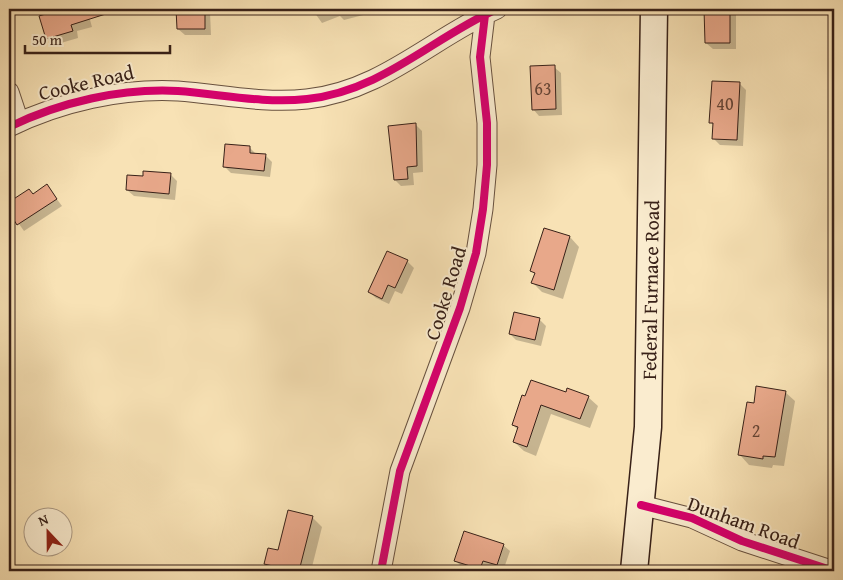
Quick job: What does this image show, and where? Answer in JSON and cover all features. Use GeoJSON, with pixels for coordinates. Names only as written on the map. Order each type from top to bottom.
{"type":"FeatureCollection","features":[{"type":"Feature","properties":{"kind":"main road","name":"Federal Furnace Road"},"geometry":{"type":"LineString","coordinates":[[634,571],[642,505],[648,408],[654,9]]}},
{"type":"Feature","properties":{"kind":"street","name":"Cooke Road"},"geometry":{"type":"LineString","coordinates":[[14,125],[50,110],[83,101],[150,91],[284,100],[307,99],[333,94],[400,66],[491,12]]}},
{"type":"Feature","properties":{"kind":"street","name":"Cooke Road"},"geometry":{"type":"LineString","coordinates":[[380,571],[400,471],[460,308],[478,245],[487,166],[487,123],[480,57],[491,12]]}},
{"type":"Feature","properties":{"kind":"street"},"geometry":{"type":"LineString","coordinates":[[9,92],[14,125]]}},
{"type":"Feature","properties":{"kind":"street","name":"Dunham Road"},"geometry":{"type":"LineString","coordinates":[[642,505],[692,518],[742,541],[834,571]]}},
{"type":"Feature","properties":{"kind":"building"},"geometry":{"type":"Polygon","coordinates":[[[62,9],[111,9],[112,12],[71,25],[73,31],[46,39],[39,16],[62,9]]]}},
{"type":"Feature","properties":{"kind":"building"},"geometry":{"type":"Polygon","coordinates":[[[176,9],[205,9],[205,29],[177,29],[176,9]]]}},
{"type":"Feature","properties":{"kind":"building"},"geometry":{"type":"Polygon","coordinates":[[[704,9],[730,9],[730,43],[705,43],[704,9]]]}},
{"type":"Feature","properties":{"kind":"building"},"geometry":{"type":"Polygon","coordinates":[[[555,65],[556,109],[532,110],[530,66],[555,65]]]}},
{"type":"Feature","properties":{"kind":"building"},"geometry":{"type":"Polygon","coordinates":[[[712,81],[740,82],[737,140],[712,139],[713,123],[709,123],[712,81]]]}},
{"type":"Feature","properties":{"kind":"building"},"geometry":{"type":"Polygon","coordinates":[[[416,123],[417,166],[407,167],[408,179],[394,180],[388,126],[416,123]]]}},
{"type":"Feature","properties":{"kind":"building"},"geometry":{"type":"Polygon","coordinates":[[[225,144],[250,146],[250,153],[266,154],[264,171],[223,167],[225,144]]]}},
{"type":"Feature","properties":{"kind":"building"},"geometry":{"type":"Polygon","coordinates":[[[143,171],[171,173],[169,194],[126,190],[127,175],[143,176],[143,171]]]}},
{"type":"Feature","properties":{"kind":"building"},"geometry":{"type":"Polygon","coordinates":[[[47,184],[57,199],[17,225],[9,212],[9,202],[29,189],[33,194],[47,184]]]}},
{"type":"Feature","properties":{"kind":"building"},"geometry":{"type":"Polygon","coordinates":[[[544,228],[570,236],[554,290],[531,283],[535,273],[530,271],[544,228]]]}},
{"type":"Feature","properties":{"kind":"building"},"geometry":{"type":"Polygon","coordinates":[[[387,251],[408,260],[395,288],[388,285],[382,299],[368,292],[387,251]]]}},
{"type":"Feature","properties":{"kind":"building"},"geometry":{"type":"Polygon","coordinates":[[[514,312],[540,318],[535,340],[509,334],[514,312]]]}},
{"type":"Feature","properties":{"kind":"building"},"geometry":{"type":"Polygon","coordinates":[[[531,380],[566,392],[567,388],[589,396],[580,419],[541,405],[527,447],[513,442],[518,427],[512,425],[522,395],[525,396],[531,380]]]}},
{"type":"Feature","properties":{"kind":"building"},"geometry":{"type":"Polygon","coordinates":[[[756,386],[786,391],[775,457],[763,456],[763,459],[738,455],[747,402],[754,403],[756,386]]]}},
{"type":"Feature","properties":{"kind":"building"},"geometry":{"type":"Polygon","coordinates":[[[288,510],[313,516],[299,571],[271,571],[273,566],[264,564],[268,548],[278,550],[288,510]]]}},
{"type":"Feature","properties":{"kind":"building"},"geometry":{"type":"Polygon","coordinates":[[[464,531],[504,544],[497,565],[483,561],[480,569],[454,561],[464,531]]]}},
{"type":"Feature","properties":{"kind":"cycle path"},"geometry":{"type":"LineString","coordinates":[[9,127],[49,110],[113,94],[178,91],[275,100],[307,99],[334,94],[359,86],[383,75],[450,34],[497,9]]}},
{"type":"Feature","properties":{"kind":"cycle path"},"geometry":{"type":"LineString","coordinates":[[381,571],[400,471],[460,308],[476,253],[487,165],[487,123],[480,57],[485,15]]}},
{"type":"Feature","properties":{"kind":"cycle path"},"geometry":{"type":"LineString","coordinates":[[641,505],[692,518],[742,541],[834,571]]}}]}
